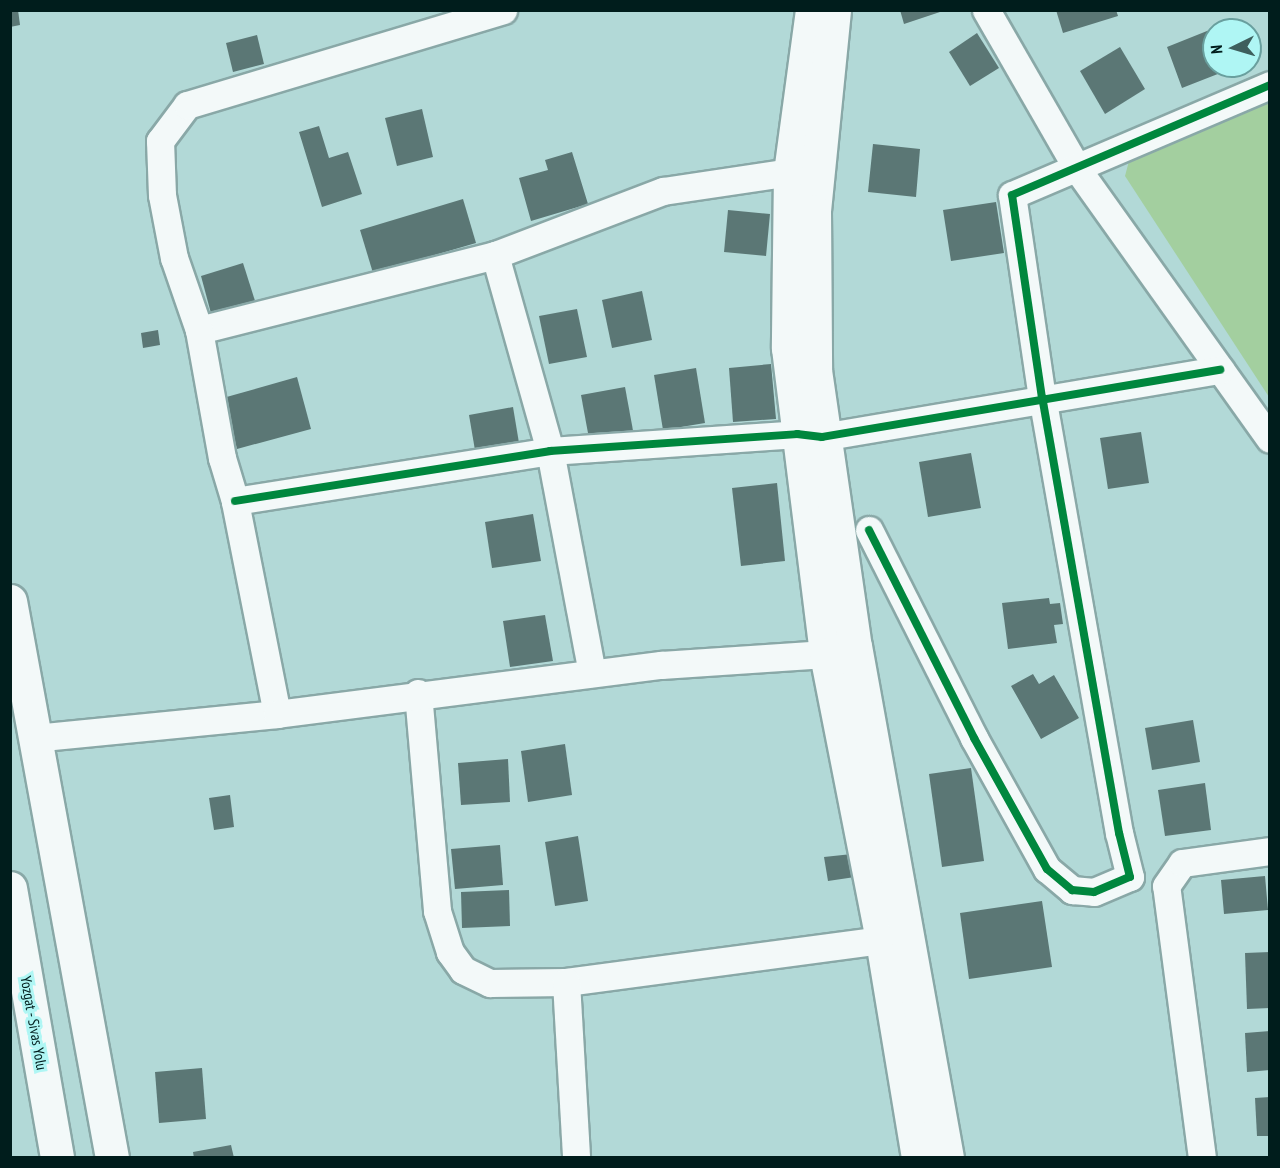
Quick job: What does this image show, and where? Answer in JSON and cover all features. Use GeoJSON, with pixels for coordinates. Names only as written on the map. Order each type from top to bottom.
{"type":"FeatureCollection","features":[{"type":"Feature","properties":{"kind":"main road"},"geometry":{"type":"LineString","coordinates":[[812,10],[790,172],[788,348],[809,435],[840,650],[896,938],[947,1158]]}},
{"type":"Feature","properties":{"kind":"main road"},"geometry":{"type":"LineString","coordinates":[[809,435],[815,370],[814,211],[834,10]]}},
{"type":"Feature","properties":{"kind":"main road"},"geometry":{"type":"LineString","coordinates":[[10,601],[33,738],[112,1158]]}},
{"type":"Feature","properties":{"kind":"main road","name":"Yozgat - Sivas Yolu"},"geometry":{"type":"LineString","coordinates":[[10,888],[57,1158]]}},
{"type":"Feature","properties":{"kind":"main road"},"geometry":{"type":"LineString","coordinates":[[896,938],[918,1158]]}},
{"type":"Feature","properties":{"kind":"street"},"geometry":{"type":"LineString","coordinates":[[278,714],[235,501],[222,458],[199,330],[174,258],[162,195],[160,141],[187,105],[503,10]]}},
{"type":"Feature","properties":{"kind":"street"},"geometry":{"type":"LineString","coordinates":[[986,10],[1078,170],[1269,439]]}},
{"type":"Feature","properties":{"kind":"street"},"geometry":{"type":"LineString","coordinates":[[1130,877],[1119,833],[1042,398],[1012,195],[1078,170],[1269,85]]}},
{"type":"Feature","properties":{"kind":"street"},"geometry":{"type":"LineString","coordinates":[[199,330],[495,255],[663,191],[790,172]]}},
{"type":"Feature","properties":{"kind":"street"},"geometry":{"type":"LineString","coordinates":[[495,255],[550,451],[592,673]]}},
{"type":"Feature","properties":{"kind":"street"},"geometry":{"type":"LineString","coordinates":[[235,501],[550,451],[809,435],[1220,370]]}},
{"type":"Feature","properties":{"kind":"street"},"geometry":{"type":"LineString","coordinates":[[870,530],[974,738],[1047,869],[1072,890],[1094,892],[1130,877],[1166,886]]}},
{"type":"Feature","properties":{"kind":"street"},"geometry":{"type":"LineString","coordinates":[[33,738],[278,714],[418,693],[592,673],[840,650]]}},
{"type":"Feature","properties":{"kind":"street"},"geometry":{"type":"LineString","coordinates":[[418,693],[437,911],[450,952],[463,970],[490,983],[566,982],[896,938]]}},
{"type":"Feature","properties":{"kind":"street"},"geometry":{"type":"LineString","coordinates":[[1202,1158],[1166,886],[1182,863],[1269,851]]}},
{"type":"Feature","properties":{"kind":"street"},"geometry":{"type":"LineString","coordinates":[[566,982],[576,1158]]}},
{"type":"Feature","properties":{"kind":"green space"},"geometry":{"type":"Polygon","coordinates":[[[1269,99],[1269,397],[1125,176],[1129,161],[1269,99]]]}},
{"type":"Feature","properties":{"kind":"building"},"geometry":{"type":"Polygon","coordinates":[[[10,10],[18,10],[20,25],[10,27],[10,10]]]}},
{"type":"Feature","properties":{"kind":"building"},"geometry":{"type":"Polygon","coordinates":[[[900,10],[943,10],[943,11],[904,24],[900,10]]]}},
{"type":"Feature","properties":{"kind":"building"},"geometry":{"type":"Polygon","coordinates":[[[1056,10],[1116,10],[1118,16],[1063,33],[1056,10]]]}},
{"type":"Feature","properties":{"kind":"building"},"geometry":{"type":"Polygon","coordinates":[[[977,33],[999,68],[970,86],[949,52],[977,33]]]}},
{"type":"Feature","properties":{"kind":"building"},"geometry":{"type":"Polygon","coordinates":[[[1202,33],[1202,78],[1208,78],[1182,88],[1167,47],[1202,33]]]}},
{"type":"Feature","properties":{"kind":"building"},"geometry":{"type":"Polygon","coordinates":[[[257,35],[264,64],[233,72],[226,43],[257,35]]]}},
{"type":"Feature","properties":{"kind":"building"},"geometry":{"type":"Polygon","coordinates":[[[1120,47],[1145,89],[1105,114],[1080,71],[1120,47]]]}},
{"type":"Feature","properties":{"kind":"building"},"geometry":{"type":"Polygon","coordinates":[[[422,109],[433,157],[397,166],[385,118],[422,109]]]}},
{"type":"Feature","properties":{"kind":"building"},"geometry":{"type":"Polygon","coordinates":[[[319,126],[329,158],[348,152],[362,194],[322,207],[299,132],[319,126]]]}},
{"type":"Feature","properties":{"kind":"building"},"geometry":{"type":"Polygon","coordinates":[[[873,144],[920,149],[916,197],[868,192],[873,144]]]}},
{"type":"Feature","properties":{"kind":"building"},"geometry":{"type":"Polygon","coordinates":[[[572,152],[588,204],[531,221],[519,178],[548,170],[545,160],[572,152]]]}},
{"type":"Feature","properties":{"kind":"building"},"geometry":{"type":"Polygon","coordinates":[[[463,199],[476,243],[373,273],[360,230],[463,199]]]}},
{"type":"Feature","properties":{"kind":"building"},"geometry":{"type":"Polygon","coordinates":[[[996,202],[1004,253],[951,261],[943,210],[996,202]]]}},
{"type":"Feature","properties":{"kind":"building"},"geometry":{"type":"Polygon","coordinates":[[[728,210],[770,214],[766,256],[724,252],[728,210]]]}},
{"type":"Feature","properties":{"kind":"building"},"geometry":{"type":"Polygon","coordinates":[[[243,263],[256,304],[212,317],[201,276],[243,263]]]}},
{"type":"Feature","properties":{"kind":"building"},"geometry":{"type":"Polygon","coordinates":[[[642,291],[652,340],[612,348],[602,300],[642,291]]]}},
{"type":"Feature","properties":{"kind":"building"},"geometry":{"type":"Polygon","coordinates":[[[577,309],[587,357],[549,364],[539,316],[577,309]]]}},
{"type":"Feature","properties":{"kind":"building"},"geometry":{"type":"Polygon","coordinates":[[[158,330],[160,345],[143,348],[141,333],[158,330]]]}},
{"type":"Feature","properties":{"kind":"building"},"geometry":{"type":"Polygon","coordinates":[[[771,364],[776,419],[733,422],[729,368],[771,364]]]}},
{"type":"Feature","properties":{"kind":"building"},"geometry":{"type":"Polygon","coordinates":[[[696,368],[705,423],[663,430],[654,375],[696,368]]]}},
{"type":"Feature","properties":{"kind":"building"},"geometry":{"type":"Polygon","coordinates":[[[297,377],[311,429],[237,449],[223,398],[297,377]]]}},
{"type":"Feature","properties":{"kind":"building"},"geometry":{"type":"Polygon","coordinates":[[[625,387],[634,436],[590,444],[581,395],[625,387]]]}},
{"type":"Feature","properties":{"kind":"building"},"geometry":{"type":"Polygon","coordinates":[[[513,407],[521,455],[477,462],[469,415],[513,407]]]}},
{"type":"Feature","properties":{"kind":"building"},"geometry":{"type":"Polygon","coordinates":[[[1141,432],[1149,483],[1108,489],[1100,438],[1141,432]]]}},
{"type":"Feature","properties":{"kind":"building"},"geometry":{"type":"Polygon","coordinates":[[[971,453],[981,508],[928,517],[919,462],[971,453]]]}},
{"type":"Feature","properties":{"kind":"building"},"geometry":{"type":"Polygon","coordinates":[[[777,483],[785,561],[741,566],[732,488],[777,483]]]}},
{"type":"Feature","properties":{"kind":"building"},"geometry":{"type":"Polygon","coordinates":[[[533,514],[541,561],[492,568],[485,522],[533,514]]]}},
{"type":"Feature","properties":{"kind":"building"},"geometry":{"type":"Polygon","coordinates":[[[1049,598],[1050,604],[1060,603],[1063,624],[1054,625],[1057,643],[1008,649],[1002,603],[1049,598]]]}},
{"type":"Feature","properties":{"kind":"building"},"geometry":{"type":"Polygon","coordinates":[[[545,615],[553,661],[510,667],[503,621],[545,615]]]}},
{"type":"Feature","properties":{"kind":"building"},"geometry":{"type":"Polygon","coordinates":[[[1033,674],[1039,684],[1054,675],[1079,718],[1041,739],[1011,686],[1033,674]]]}},
{"type":"Feature","properties":{"kind":"building"},"geometry":{"type":"Polygon","coordinates":[[[1193,720],[1200,762],[1152,770],[1145,728],[1193,720]]]}},
{"type":"Feature","properties":{"kind":"building"},"geometry":{"type":"Polygon","coordinates":[[[565,744],[572,795],[528,802],[521,751],[565,744]]]}},
{"type":"Feature","properties":{"kind":"building"},"geometry":{"type":"Polygon","coordinates":[[[508,759],[510,802],[461,805],[458,763],[508,759]]]}},
{"type":"Feature","properties":{"kind":"building"},"geometry":{"type":"Polygon","coordinates":[[[971,768],[984,861],[942,867],[929,774],[971,768]]]}},
{"type":"Feature","properties":{"kind":"building"},"geometry":{"type":"Polygon","coordinates":[[[1205,783],[1211,830],[1165,836],[1158,790],[1205,783]]]}},
{"type":"Feature","properties":{"kind":"building"},"geometry":{"type":"Polygon","coordinates":[[[230,795],[234,827],[214,830],[209,798],[230,795]]]}},
{"type":"Feature","properties":{"kind":"building"},"geometry":{"type":"Polygon","coordinates":[[[578,836],[588,901],[555,906],[545,842],[578,836]]]}},
{"type":"Feature","properties":{"kind":"building"},"geometry":{"type":"Polygon","coordinates":[[[500,845],[503,885],[455,889],[451,849],[500,845]]]}},
{"type":"Feature","properties":{"kind":"building"},"geometry":{"type":"Polygon","coordinates":[[[852,854],[855,877],[828,881],[824,857],[852,854]]]}},
{"type":"Feature","properties":{"kind":"building"},"geometry":{"type":"Polygon","coordinates":[[[1265,876],[1268,910],[1224,914],[1221,880],[1265,876]]]}},
{"type":"Feature","properties":{"kind":"building"},"geometry":{"type":"Polygon","coordinates":[[[509,890],[510,926],[462,928],[461,892],[509,890]]]}},
{"type":"Feature","properties":{"kind":"building"},"geometry":{"type":"Polygon","coordinates":[[[1042,901],[1052,967],[969,979],[960,913],[1042,901]]]}},
{"type":"Feature","properties":{"kind":"building"},"geometry":{"type":"Polygon","coordinates":[[[1270,952],[1270,1008],[1247,1009],[1245,953],[1270,952]]]}},
{"type":"Feature","properties":{"kind":"building"},"geometry":{"type":"Polygon","coordinates":[[[1270,1031],[1270,1070],[1247,1072],[1245,1033],[1270,1031]]]}},
{"type":"Feature","properties":{"kind":"building"},"geometry":{"type":"Polygon","coordinates":[[[202,1068],[206,1119],[159,1123],[155,1072],[202,1068]]]}},
{"type":"Feature","properties":{"kind":"building"},"geometry":{"type":"Polygon","coordinates":[[[1270,1097],[1270,1136],[1257,1136],[1255,1098],[1270,1097]]]}},
{"type":"Feature","properties":{"kind":"building"},"geometry":{"type":"Polygon","coordinates":[[[231,1145],[234,1158],[194,1158],[193,1152],[231,1145]]]}},
{"type":"Feature","properties":{"kind":"cycle path"},"geometry":{"type":"LineString","coordinates":[[869,530],[974,738],[1047,869],[1072,890],[1094,892],[1130,877],[1119,833],[1042,398],[1012,195],[1270,85]]}},
{"type":"Feature","properties":{"kind":"cycle path"},"geometry":{"type":"LineString","coordinates":[[235,501],[550,451],[797,434],[822,437],[1220,370]]}}]}
